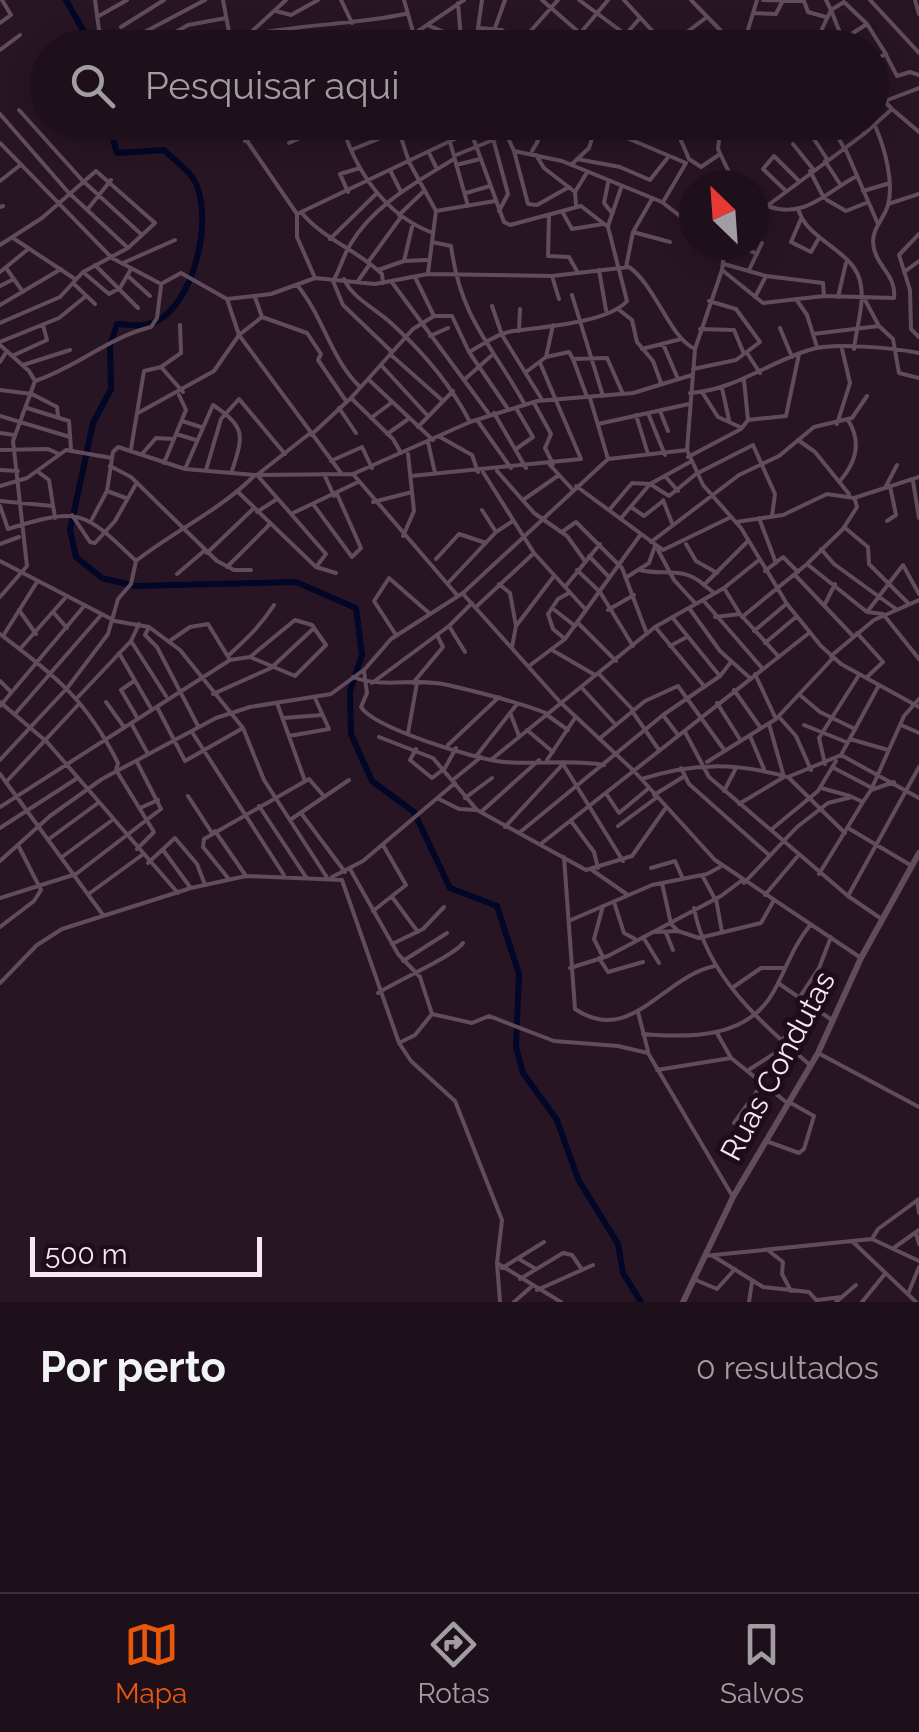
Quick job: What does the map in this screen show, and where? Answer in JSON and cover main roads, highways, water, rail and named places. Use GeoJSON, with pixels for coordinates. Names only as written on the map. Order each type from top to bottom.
{"type":"FeatureCollection","features":[{"type":"Feature","properties":{"kind":"waterway"},"geometry":{"type":"LineString","coordinates":[[66,0],[83,30]]}},
{"type":"Feature","properties":{"kind":"waterway"},"geometry":{"type":"LineString","coordinates":[[113,140],[117,153],[164,150],[190,174],[200,194],[201,237],[189,282],[165,316],[145,325],[117,324],[110,346],[111,389],[93,423],[70,530],[76,557],[102,578],[135,586],[296,582],[356,608],[362,655],[350,691],[351,734],[372,781],[414,812],[450,888],[497,906],[519,974],[516,1047],[523,1073],[557,1120],[578,1179],[618,1244],[623,1273],[641,1302]]}}]}
